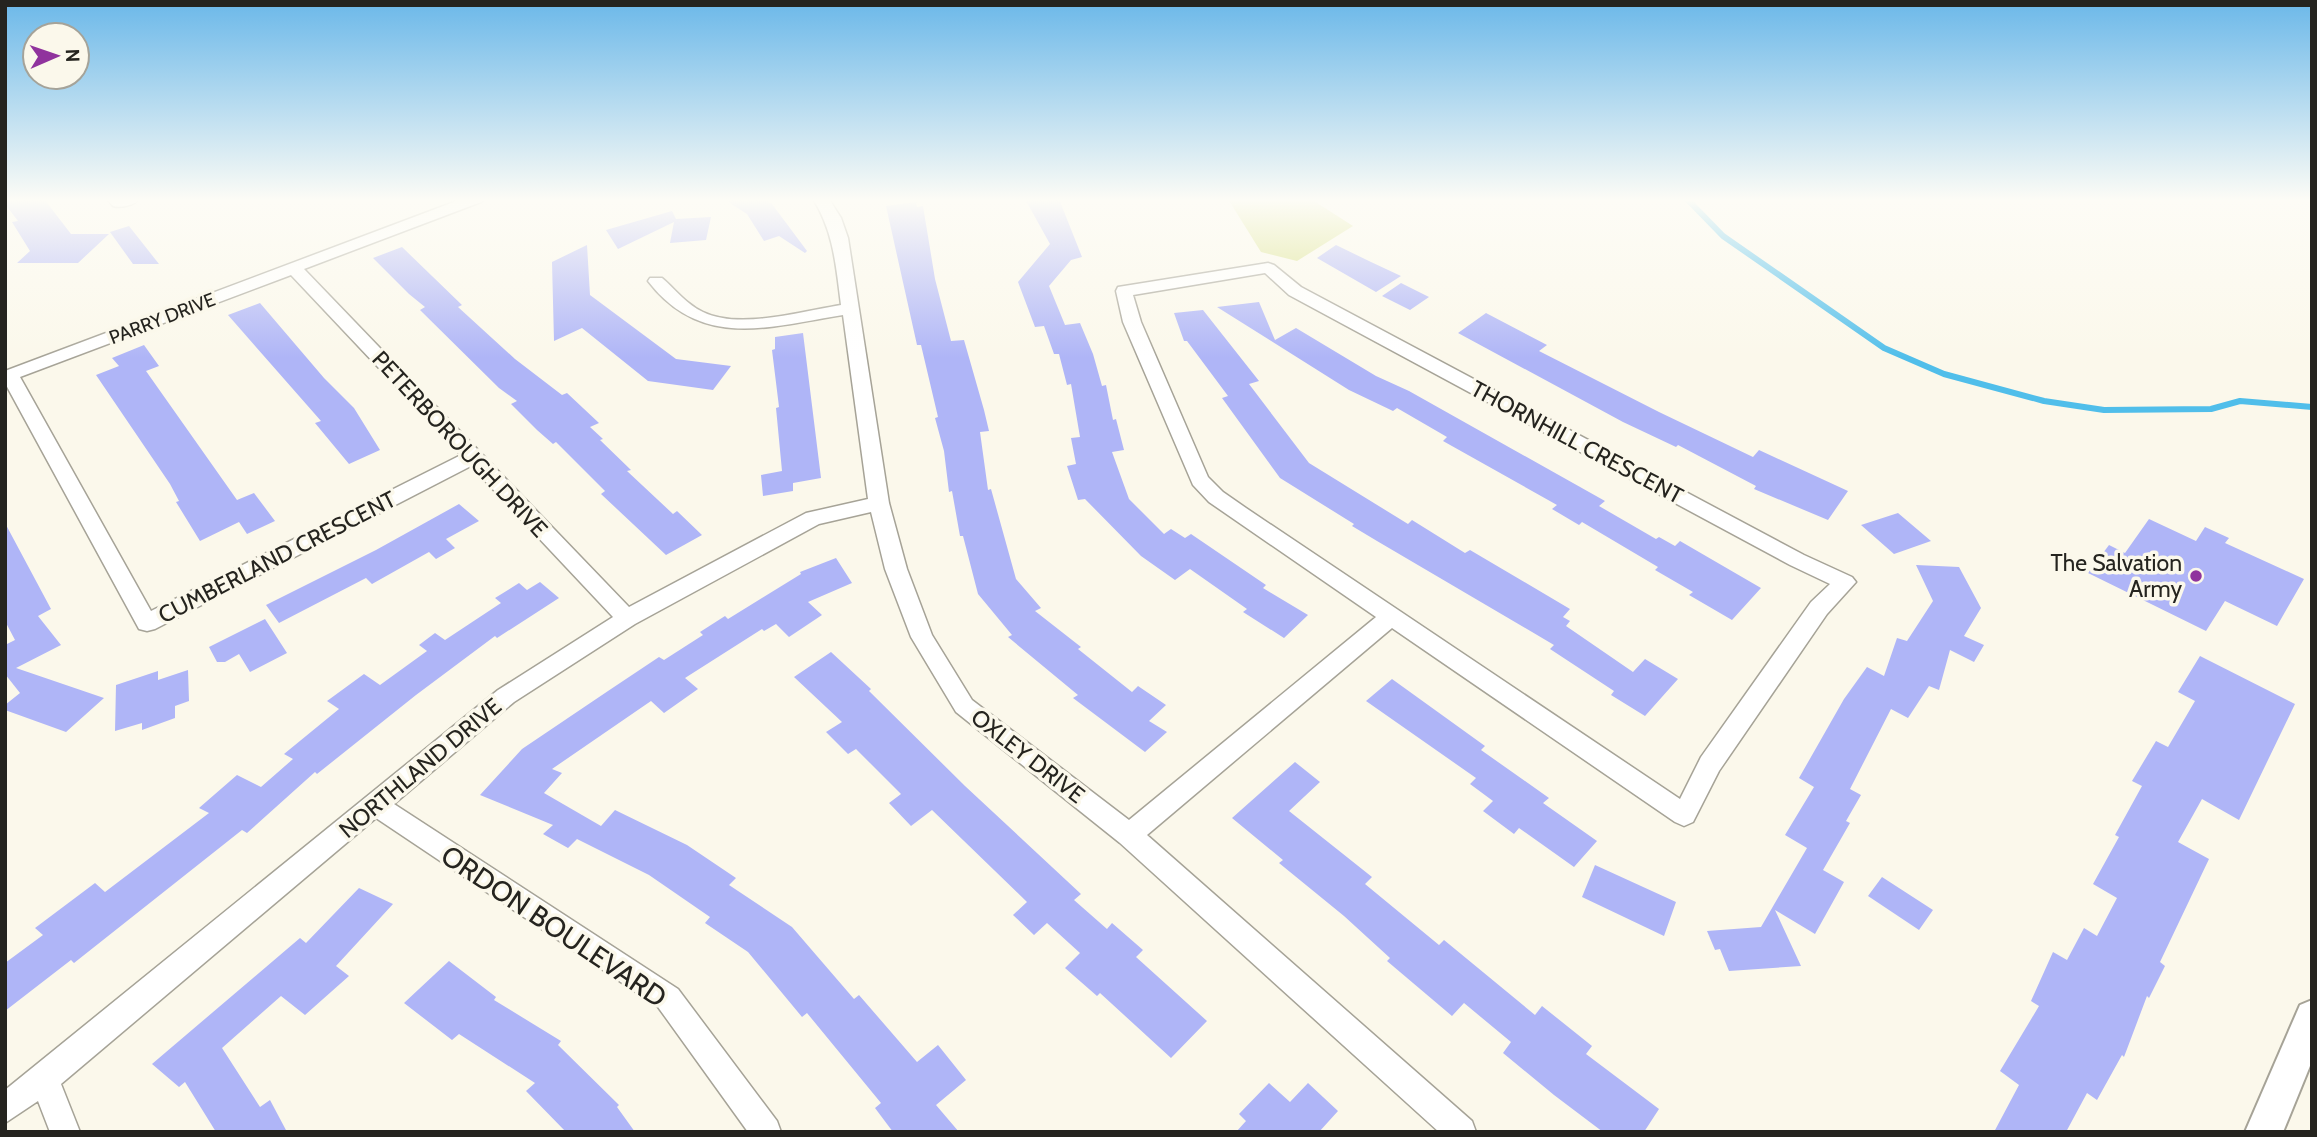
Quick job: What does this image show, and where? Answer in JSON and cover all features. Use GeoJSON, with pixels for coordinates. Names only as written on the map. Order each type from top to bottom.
{"type":"FeatureCollection","features":[{"type":"Feature","properties":{"kind":"street","name":"PARRY DRIVE"},"geometry":{"type":"LineString","coordinates":[[8,376],[336,252]]}},
{"type":"Feature","properties":{"kind":"street","name":"OXLEY DRIVE"},"geometry":{"type":"LineString","coordinates":[[842,252],[879,503],[897,569],[922,636],[964,706],[1129,835],[1455,1130]]}},
{"type":"Feature","properties":{"kind":"street","name":"PETERBOROUGH DRIVE"},"geometry":{"type":"LineString","coordinates":[[294,268],[627,618]]}},
{"type":"Feature","properties":{"kind":"street","name":"THORNHILL CRESCENT"},"geometry":{"type":"LineString","coordinates":[[1268,268],[1296,291],[1797,560],[1845,582],[1819,608],[1710,764],[1684,814],[1391,616],[1216,498],[1200,480],[1132,322],[1124,292],[1268,268]]}},
{"type":"Feature","properties":{"kind":"street"},"geometry":{"type":"LineString","coordinates":[[656,281],[694,315],[709,322],[731,326],[852,309]]}},
{"type":"Feature","properties":{"kind":"street","name":"CUMBERLAND CRESCENT"},"geometry":{"type":"LineString","coordinates":[[8,376],[146,623],[472,457]]}},
{"type":"Feature","properties":{"kind":"street","name":"NORTHLAND DRIVE"},"geometry":{"type":"LineString","coordinates":[[5,1108],[44,1079],[506,696],[627,618],[813,518],[879,503]]}},
{"type":"Feature","properties":{"kind":"street"},"geometry":{"type":"LineString","coordinates":[[1129,835],[1391,616]]}},
{"type":"Feature","properties":{"kind":"street","name":"ORDON BOULEVARD"},"geometry":{"type":"LineString","coordinates":[[376,805],[667,999],[766,1132]]}},
{"type":"Feature","properties":{"kind":"street"},"geometry":{"type":"LineString","coordinates":[[2264,1132],[2312,1017]]}},
{"type":"Feature","properties":{"kind":"street"},"geometry":{"type":"LineString","coordinates":[[44,1079],[65,1132]]}},
{"type":"Feature","properties":{"kind":"green space"},"geometry":{"type":"Polygon","coordinates":[[[1261,252],[1311,252],[1297,261],[1261,252]]]}},
{"type":"Feature","properties":{"kind":"building"},"geometry":{"type":"Polygon","coordinates":[[[29,252],[90,252],[78,263],[17,263],[29,252]]]}},
{"type":"Feature","properties":{"kind":"building"},"geometry":{"type":"Polygon","coordinates":[[[124,252],[150,252],[159,264],[133,264],[124,252]]]}},
{"type":"Feature","properties":{"kind":"building"},"geometry":{"type":"Polygon","coordinates":[[[389,252],[407,252],[462,305],[458,307],[515,359],[562,395],[567,393],[599,423],[590,427],[631,470],[627,471],[673,514],[677,511],[702,535],[666,555],[601,494],[605,491],[556,442],[553,444],[511,404],[517,401],[499,388],[420,310],[425,307],[373,258],[389,252]]]}},
{"type":"Feature","properties":{"kind":"building"},"geometry":{"type":"Polygon","coordinates":[[[572,252],[587,252],[590,295],[676,359],[731,366],[713,390],[648,381],[582,328],[554,341],[552,262],[572,252]]]}},
{"type":"Feature","properties":{"kind":"building"},"geometry":{"type":"Polygon","coordinates":[[[896,252],[931,252],[951,341],[964,340],[984,410],[989,431],[980,432],[988,490],[991,489],[1016,579],[1041,608],[1035,611],[1132,692],[1138,686],[1166,705],[1149,721],[1167,732],[1145,752],[1073,698],[1078,695],[1008,637],[1012,635],[978,594],[963,536],[960,536],[952,491],[949,492],[944,451],[935,418],[938,417],[921,345],[917,345],[896,252]]]}},
{"type":"Feature","properties":{"kind":"building"},"geometry":{"type":"Polygon","coordinates":[[[1043,252],[1080,252],[1082,257],[1071,260],[1049,286],[1065,325],[1080,323],[1102,386],[1106,385],[1113,420],[1116,419],[1124,450],[1112,452],[1129,499],[1164,534],[1171,529],[1185,538],[1191,534],[1266,585],[1263,588],[1308,615],[1284,638],[1243,612],[1247,609],[1190,569],[1175,580],[1141,556],[1085,499],[1078,500],[1067,466],[1076,464],[1071,438],[1080,437],[1071,384],[1067,385],[1059,354],[1054,354],[1044,326],[1035,327],[1018,282],[1043,252]]]}},
{"type":"Feature","properties":{"kind":"building"},"geometry":{"type":"Polygon","coordinates":[[[1326,252],[1351,252],[1401,276],[1376,292],[1317,258],[1326,252]]]}},
{"type":"Feature","properties":{"kind":"building"},"geometry":{"type":"Polygon","coordinates":[[[1401,283],[1429,297],[1410,310],[1382,296],[1401,283]]]}},
{"type":"Feature","properties":{"kind":"building"},"geometry":{"type":"Polygon","coordinates":[[[1259,302],[1275,340],[1296,328],[1376,376],[1409,391],[1605,501],[1599,506],[1656,539],[1659,537],[1675,546],[1680,541],[1761,588],[1732,620],[1689,595],[1693,592],[1655,570],[1658,567],[1582,522],[1579,525],[1552,509],[1557,505],[1443,441],[1447,437],[1397,408],[1393,411],[1349,390],[1217,307],[1259,302]]]}},
{"type":"Feature","properties":{"kind":"building"},"geometry":{"type":"Polygon","coordinates":[[[260,303],[324,378],[354,408],[380,450],[349,464],[315,423],[321,421],[228,315],[260,303]]]}},
{"type":"Feature","properties":{"kind":"building"},"geometry":{"type":"Polygon","coordinates":[[[1203,310],[1259,381],[1249,384],[1309,463],[1408,524],[1412,520],[1465,553],[1470,550],[1570,609],[1563,617],[1570,621],[1566,626],[1633,672],[1645,659],[1678,679],[1645,716],[1611,695],[1614,691],[1550,649],[1554,645],[1352,526],[1354,524],[1280,478],[1222,398],[1228,396],[1187,341],[1184,341],[1174,313],[1203,310]]]}},
{"type":"Feature","properties":{"kind":"building"},"geometry":{"type":"Polygon","coordinates":[[[1486,313],[1547,345],[1539,351],[1659,412],[1753,457],[1759,450],[1848,491],[1828,520],[1754,489],[1756,486],[1678,445],[1676,447],[1623,422],[1458,333],[1486,313]]]}},
{"type":"Feature","properties":{"kind":"building"},"geometry":{"type":"Polygon","coordinates":[[[803,333],[821,478],[793,483],[793,491],[763,496],[761,475],[782,471],[776,408],[779,407],[772,350],[775,349],[775,337],[803,333]]]}},
{"type":"Feature","properties":{"kind":"building"},"geometry":{"type":"Polygon","coordinates":[[[144,345],[159,366],[146,371],[237,500],[254,493],[275,521],[247,534],[239,522],[200,541],[176,502],[179,501],[170,484],[96,375],[119,366],[112,358],[144,345]]]}},
{"type":"Feature","properties":{"kind":"building"},"geometry":{"type":"Polygon","coordinates":[[[459,504],[479,521],[446,539],[455,548],[436,559],[429,552],[372,584],[366,578],[279,623],[266,605],[376,550],[459,504]]]}},
{"type":"Feature","properties":{"kind":"building"},"geometry":{"type":"Polygon","coordinates":[[[1898,513],[1931,541],[1894,554],[1861,525],[1898,513]]]}},
{"type":"Feature","properties":{"kind":"building","name":"The Salvation Army"},"geometry":{"type":"Polygon","coordinates":[[[2149,519],[2196,541],[2205,527],[2229,538],[2225,543],[2304,579],[2277,626],[2225,601],[2206,631],[2088,573],[2109,545],[2125,553],[2149,519]]]}},
{"type":"Feature","properties":{"kind":"building"},"geometry":{"type":"Polygon","coordinates":[[[5,523],[51,609],[38,616],[61,645],[16,668],[104,698],[66,732],[5,710],[5,705],[20,693],[5,674],[5,645],[15,640],[5,621],[5,523]]]}},
{"type":"Feature","properties":{"kind":"building"},"geometry":{"type":"Polygon","coordinates":[[[836,558],[852,583],[808,602],[822,615],[789,637],[776,624],[764,631],[762,629],[685,678],[698,689],[664,713],[651,701],[552,769],[562,773],[544,793],[601,826],[615,810],[687,845],[736,878],[729,885],[792,927],[854,999],[859,995],[917,1062],[938,1045],[966,1080],[936,1105],[959,1132],[893,1132],[875,1108],[881,1103],[807,1013],[802,1017],[748,952],[705,923],[710,917],[649,875],[577,839],[568,848],[543,834],[553,825],[480,795],[522,749],[659,657],[664,660],[703,635],[700,632],[725,616],[728,619],[801,574],[800,572],[836,558]]]}},
{"type":"Feature","properties":{"kind":"building"},"geometry":{"type":"Polygon","coordinates":[[[1916,565],[1959,567],[1981,608],[1964,636],[1984,645],[1974,662],[1950,650],[1939,690],[1929,686],[1908,718],[1891,709],[1850,789],[1861,795],[1846,821],[1850,823],[1823,870],[1844,882],[1815,934],[1775,910],[1801,966],[1729,971],[1720,949],[1715,950],[1707,931],[1761,927],[1807,848],[1785,835],[1814,787],[1799,778],[1844,699],[1867,667],[1884,676],[1897,638],[1907,641],[1933,601],[1916,565]]]}},
{"type":"Feature","properties":{"kind":"building"},"geometry":{"type":"Polygon","coordinates":[[[540,582],[559,598],[497,638],[495,636],[317,774],[315,772],[247,833],[242,830],[74,963],[71,960],[5,1011],[5,963],[43,935],[35,928],[95,883],[105,892],[209,813],[199,808],[237,775],[261,787],[293,759],[284,754],[339,709],[327,701],[364,674],[380,685],[427,651],[419,645],[435,633],[445,640],[501,603],[495,598],[519,583],[527,590],[540,582]]]}},
{"type":"Feature","properties":{"kind":"building"},"geometry":{"type":"Polygon","coordinates":[[[265,619],[287,653],[250,672],[239,654],[225,662],[217,662],[209,647],[265,619]]]}},
{"type":"Feature","properties":{"kind":"building"},"geometry":{"type":"Polygon","coordinates":[[[831,652],[871,689],[869,691],[965,786],[1081,894],[1074,900],[1107,929],[1112,923],[1143,950],[1136,957],[1207,1021],[1171,1058],[1100,993],[1097,996],[1065,968],[1080,953],[1047,923],[1034,935],[1013,915],[1027,902],[932,810],[911,826],[889,803],[901,794],[856,749],[848,754],[826,732],[842,722],[794,677],[831,652]]]}},
{"type":"Feature","properties":{"kind":"building"},"geometry":{"type":"Polygon","coordinates":[[[2200,656],[2295,704],[2239,820],[2202,799],[2178,842],[2209,859],[2160,962],[2165,966],[2149,998],[2147,996],[2124,1057],[2122,1055],[2097,1100],[2087,1093],[2066,1132],[1994,1132],[2019,1085],[2000,1071],[2039,1006],[2031,1001],[2053,952],[2067,960],[2084,928],[2097,936],[2117,898],[2093,884],[2119,837],[2115,835],[2142,786],[2132,781],[2156,741],[2168,747],[2195,701],[2178,692],[2200,656]]]}},
{"type":"Feature","properties":{"kind":"building"},"geometry":{"type":"Polygon","coordinates":[[[188,670],[189,701],[175,706],[175,718],[142,730],[142,723],[115,731],[116,685],[158,671],[158,680],[188,670]]]}},
{"type":"Feature","properties":{"kind":"building"},"geometry":{"type":"Polygon","coordinates":[[[1392,679],[1485,746],[1481,750],[1549,798],[1543,803],[1597,841],[1574,867],[1519,828],[1514,834],[1483,811],[1493,801],[1470,784],[1476,778],[1366,701],[1392,679]]]}},
{"type":"Feature","properties":{"kind":"building"},"geometry":{"type":"Polygon","coordinates":[[[1295,762],[1320,782],[1289,811],[1372,877],[1365,884],[1439,945],[1444,940],[1535,1015],[1542,1006],[1592,1046],[1586,1054],[1659,1109],[1644,1132],[1603,1132],[1554,1095],[1503,1053],[1511,1042],[1464,1003],[1452,1016],[1387,961],[1390,958],[1344,916],[1279,863],[1283,860],[1232,818],[1295,762]]]}},
{"type":"Feature","properties":{"kind":"building"},"geometry":{"type":"Polygon","coordinates":[[[1595,865],[1676,902],[1664,936],[1582,897],[1595,865]]]}},
{"type":"Feature","properties":{"kind":"building"},"geometry":{"type":"Polygon","coordinates":[[[1882,877],[1933,910],[1919,930],[1868,896],[1882,877]]]}},
{"type":"Feature","properties":{"kind":"building"},"geometry":{"type":"Polygon","coordinates":[[[359,888],[393,904],[336,966],[349,976],[305,1015],[281,996],[222,1048],[260,1107],[270,1100],[287,1132],[216,1132],[185,1082],[179,1087],[152,1064],[300,938],[306,943],[359,888]]]}},
{"type":"Feature","properties":{"kind":"building"},"geometry":{"type":"Polygon","coordinates":[[[449,961],[496,997],[494,1000],[561,1041],[558,1045],[619,1105],[617,1107],[635,1132],[566,1132],[526,1091],[535,1083],[459,1034],[452,1040],[404,1003],[449,961]]]}},
{"type":"Feature","properties":{"kind":"building"},"geometry":{"type":"Polygon","coordinates":[[[1269,1083],[1290,1102],[1308,1083],[1338,1111],[1319,1132],[1236,1132],[1246,1121],[1239,1114],[1269,1083]]]}},
{"type":"Feature","properties":{"kind":"waterway"},"geometry":{"type":"LineString","coordinates":[[1746,252],[1884,348],[1944,374],[2044,401],[2104,410],[2211,409],[2240,401],[2312,407]]}},
{"type":"Feature","properties":{"kind":"place","name":"The Salvation Army"},"geometry":{"type":"Point","coordinates":[2196,576]}}]}
